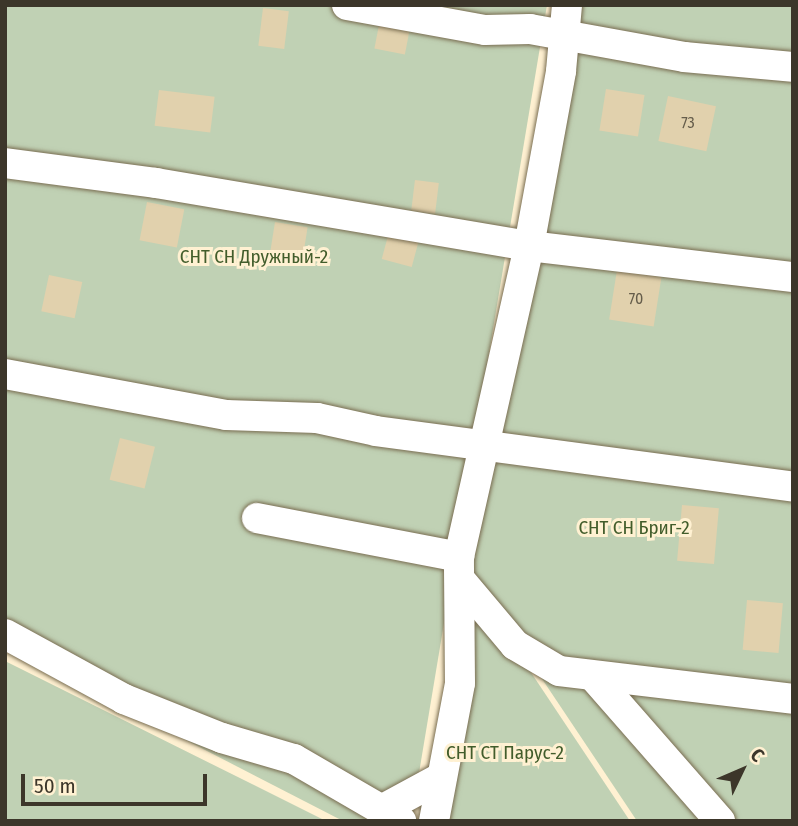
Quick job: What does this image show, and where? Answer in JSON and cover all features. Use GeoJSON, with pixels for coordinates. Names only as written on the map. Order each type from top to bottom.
{"type":"FeatureCollection","features":[{"type":"Feature","properties":{"kind":"street"},"geometry":{"type":"LineString","coordinates":[[347,5],[485,30],[530,29],[684,57],[793,67]]}},
{"type":"Feature","properties":{"kind":"street"},"geometry":{"type":"LineString","coordinates":[[434,821],[460,683],[460,570],[484,443],[529,246],[561,71],[567,5]]}},
{"type":"Feature","properties":{"kind":"street"},"geometry":{"type":"LineString","coordinates":[[5,163],[156,183],[529,246],[793,277]]}},
{"type":"Feature","properties":{"kind":"street"},"geometry":{"type":"LineString","coordinates":[[5,374],[226,415],[317,418],[376,431],[484,443],[793,487]]}},
{"type":"Feature","properties":{"kind":"street"},"geometry":{"type":"LineString","coordinates":[[257,518],[460,570],[515,645],[559,671],[793,699]]}},
{"type":"Feature","properties":{"kind":"street"},"geometry":{"type":"LineString","coordinates":[[5,634],[124,699],[222,738],[294,759],[393,814],[440,778]]}},
{"type":"Feature","properties":{"kind":"street"},"geometry":{"type":"LineString","coordinates":[[593,676],[720,821]]}},
{"type":"Feature","properties":{"kind":"green space","name":"СНТ СН Дружный-2"},"geometry":{"type":"Polygon","coordinates":[[[5,5],[547,5],[411,821],[343,821],[5,647],[5,5]]]}},
{"type":"Feature","properties":{"kind":"green space","name":"СНТ СН Бриг-2"},"geometry":{"type":"Polygon","coordinates":[[[558,5],[793,5],[793,821],[637,821],[466,565],[558,5]]]}},
{"type":"Feature","properties":{"kind":"green space","name":"СНТ СТ Парус-2"},"geometry":{"type":"Polygon","coordinates":[[[470,581],[630,821],[424,821],[470,581]]]}},
{"type":"Feature","properties":{"kind":"green space"},"geometry":{"type":"Polygon","coordinates":[[[5,661],[326,821],[5,821],[5,661]]]}},
{"type":"Feature","properties":{"kind":"building"},"geometry":{"type":"Polygon","coordinates":[[[263,8],[289,11],[284,49],[258,46],[263,8]]]}},
{"type":"Feature","properties":{"kind":"building"},"geometry":{"type":"Polygon","coordinates":[[[379,25],[409,31],[405,54],[374,49],[379,25]]]}},
{"type":"Feature","properties":{"kind":"building"},"geometry":{"type":"Polygon","coordinates":[[[606,89],[645,95],[638,137],[599,130],[606,89]]]}},
{"type":"Feature","properties":{"kind":"building"},"geometry":{"type":"Polygon","coordinates":[[[159,90],[215,97],[210,133],[155,126],[159,90]]]}},
{"type":"Feature","properties":{"kind":"building"},"geometry":{"type":"Polygon","coordinates":[[[668,96],[716,106],[706,151],[658,141],[668,96]]]}},
{"type":"Feature","properties":{"kind":"building"},"geometry":{"type":"Polygon","coordinates":[[[415,180],[439,183],[435,214],[411,211],[415,180]]]}},
{"type":"Feature","properties":{"kind":"building"},"geometry":{"type":"Polygon","coordinates":[[[147,202],[184,209],[177,248],[140,240],[147,202]]]}},
{"type":"Feature","properties":{"kind":"building"},"geometry":{"type":"Polygon","coordinates":[[[275,222],[308,227],[301,266],[269,261],[275,222]]]}},
{"type":"Feature","properties":{"kind":"building"},"geometry":{"type":"Polygon","coordinates":[[[389,232],[419,240],[412,267],[382,259],[389,232]]]}},
{"type":"Feature","properties":{"kind":"building"},"geometry":{"type":"Polygon","coordinates":[[[617,270],[661,277],[654,326],[609,319],[617,270]]]}},
{"type":"Feature","properties":{"kind":"building"},"geometry":{"type":"Polygon","coordinates":[[[49,275],[82,282],[75,318],[41,311],[49,275]]]}},
{"type":"Feature","properties":{"kind":"building"},"geometry":{"type":"Polygon","coordinates":[[[120,438],[155,447],[145,488],[110,480],[120,438]]]}},
{"type":"Feature","properties":{"kind":"building"},"geometry":{"type":"Polygon","coordinates":[[[682,505],[719,508],[714,564],[677,561],[682,505]]]}},
{"type":"Feature","properties":{"kind":"building"},"geometry":{"type":"Polygon","coordinates":[[[747,600],[783,603],[779,653],[743,650],[747,600]]]}}]}
